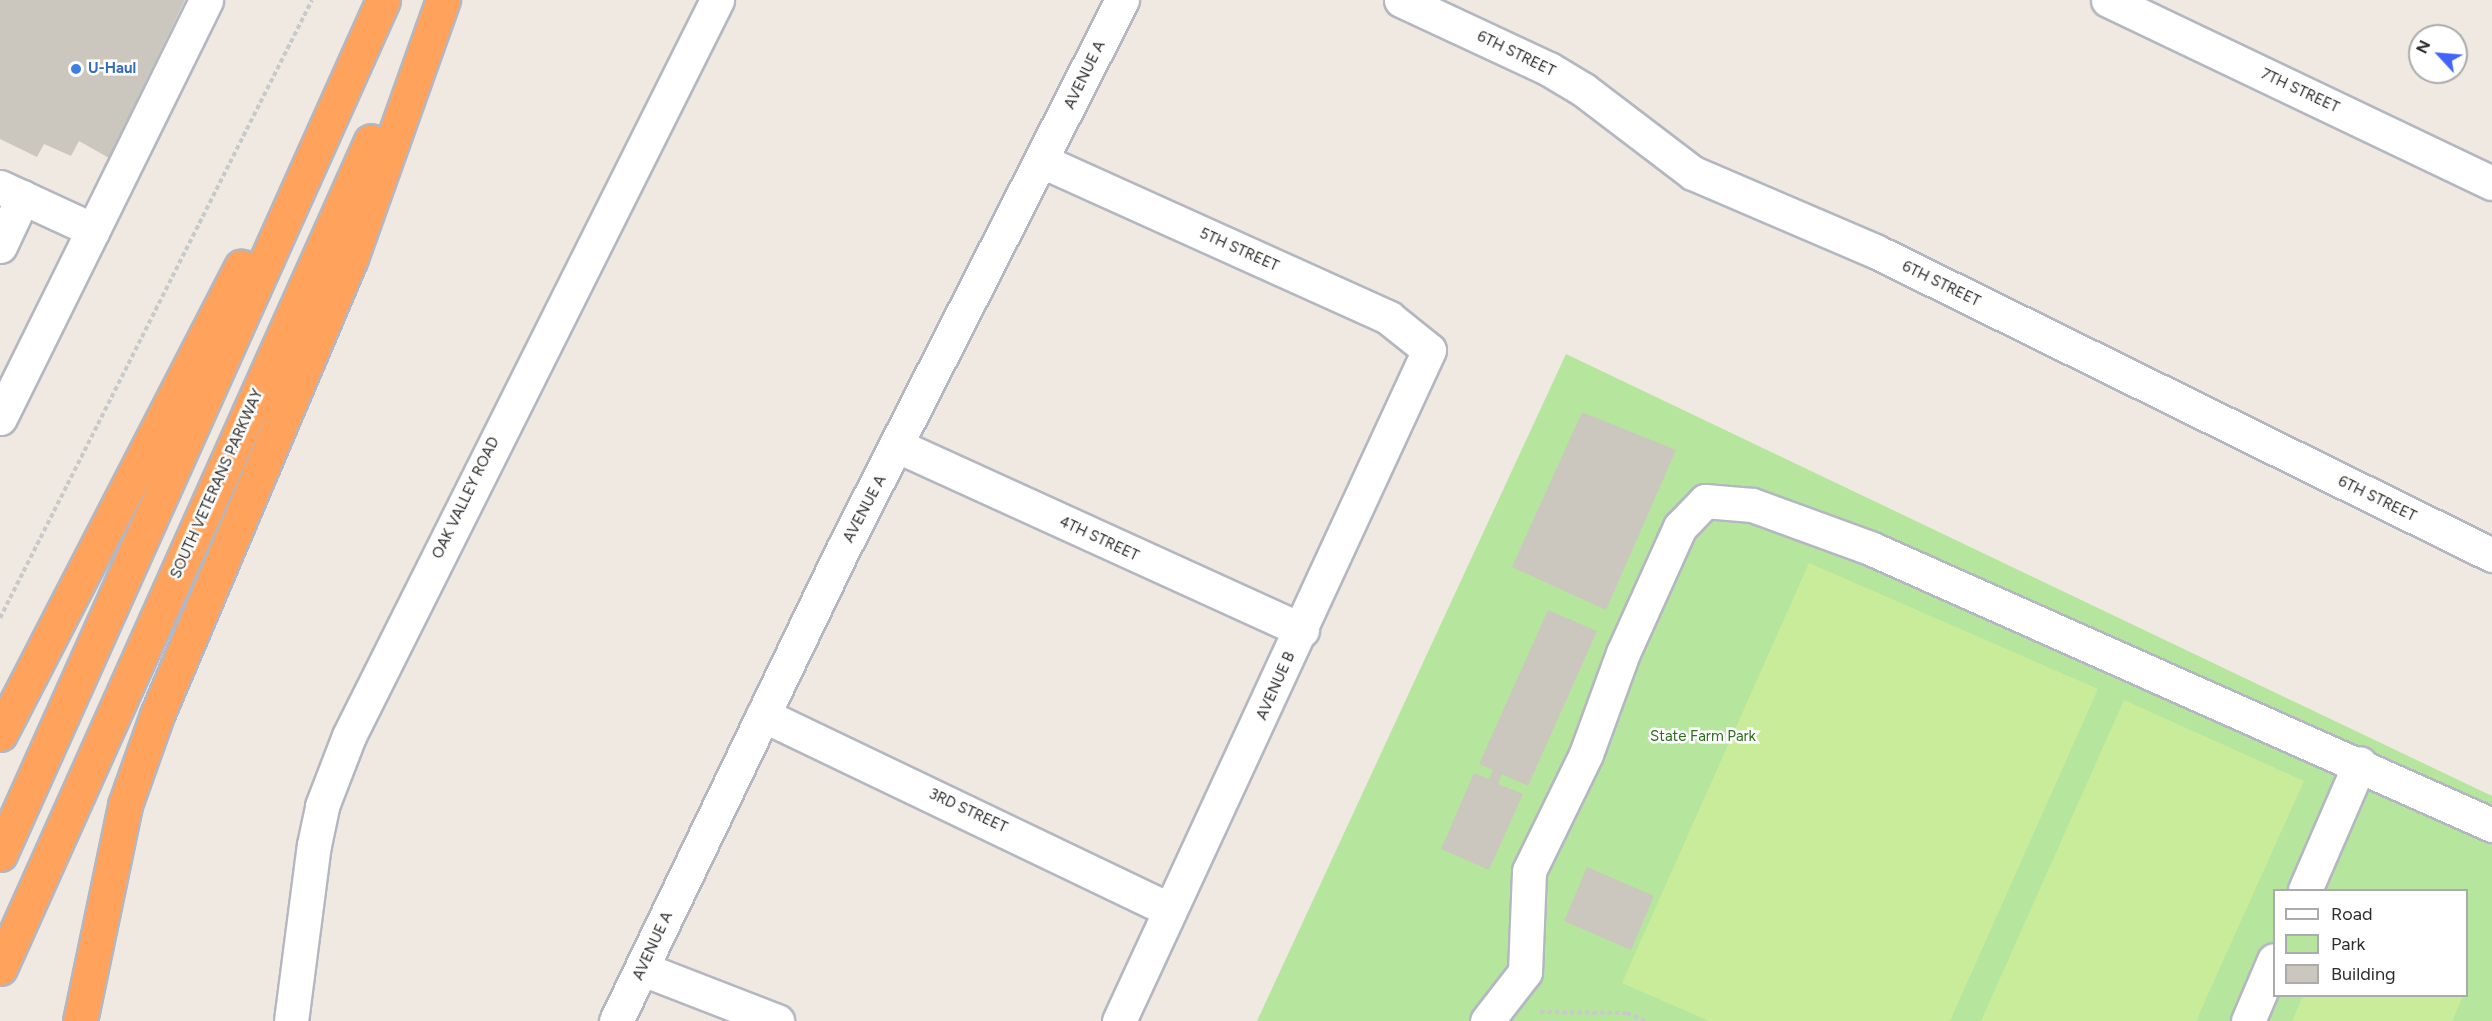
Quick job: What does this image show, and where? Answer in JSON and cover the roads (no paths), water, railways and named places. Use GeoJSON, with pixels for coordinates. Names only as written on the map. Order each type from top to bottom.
{"type":"FeatureCollection","features":[{"type":"Feature","properties":{"kind":"highway","name":"SOUTH VETERANS PARKWAY"},"geometry":{"type":"LineString","coordinates":[[0,968],[434,0]]}},
{"type":"Feature","properties":{"kind":"highway"},"geometry":{"type":"LineString","coordinates":[[80,1021],[125,805],[162,704],[351,258],[442,0]]}},
{"type":"Feature","properties":{"kind":"highway"},"geometry":{"type":"LineString","coordinates":[[0,734],[189,364],[379,7]]}},
{"type":"Feature","properties":{"kind":"highway"},"geometry":{"type":"LineString","coordinates":[[0,854],[379,7]]}},
{"type":"Feature","properties":{"kind":"street"},"geometry":{"type":"LineString","coordinates":[[0,418],[206,0]]}},
{"type":"Feature","properties":{"kind":"street","name":"OAK VALLEY ROAD"},"geometry":{"type":"LineString","coordinates":[[291,1021],[314,844],[322,806],[349,736],[717,0]]}},
{"type":"Feature","properties":{"kind":"street","name":"AVENUE A"},"geometry":{"type":"LineString","coordinates":[[616,1021],[763,715],[1122,0]]}},
{"type":"Feature","properties":{"kind":"street","name":"6TH STREET"},"geometry":{"type":"LineString","coordinates":[[1401,0],[1575,84],[1693,173],[1875,251],[2492,555]]}},
{"type":"Feature","properties":{"kind":"street","name":"7TH STREET"},"geometry":{"type":"LineString","coordinates":[[2108,0],[2492,183]]}},
{"type":"Feature","properties":{"kind":"street","name":"5TH STREET"},"geometry":{"type":"LineString","coordinates":[[1042,161],[1389,318],[1429,350]]}},
{"type":"Feature","properties":{"kind":"street"},"geometry":{"type":"LineString","coordinates":[[0,246],[11,192],[93,230]]}},
{"type":"Feature","properties":{"kind":"street","name":"AVENUE B"},"geometry":{"type":"LineString","coordinates":[[1119,1021],[1302,630],[1429,350]]}},
{"type":"Feature","properties":{"kind":"street","name":"4TH STREET"},"geometry":{"type":"LineString","coordinates":[[898,446],[1302,630]]}},
{"type":"Feature","properties":{"kind":"street"},"geometry":{"type":"LineString","coordinates":[[1493,1013],[1525,972],[1529,871],[1586,754],[1623,653],[1680,527],[1705,501],[1752,505],[1870,548],[2052,633],[2360,763],[2492,825]]}},
{"type":"Feature","properties":{"kind":"street","name":"3RD STREET"},"geometry":{"type":"LineString","coordinates":[[763,715],[1170,910]]}},
{"type":"Feature","properties":{"kind":"street"},"geometry":{"type":"LineString","coordinates":[[2306,889],[2360,763]]}},
{"type":"Feature","properties":{"kind":"street"},"geometry":{"type":"LineString","coordinates":[[2248,1021],[2273,962]]}},
{"type":"Feature","properties":{"kind":"street"},"geometry":{"type":"LineString","coordinates":[[642,969],[777,1021]]}},
{"type":"Feature","properties":{"kind":"place","name":"U-Haul"},"geometry":{"type":"Point","coordinates":[76,69]}},
{"type":"Feature","properties":{"kind":"park label","name":"State Farm Park"},"geometry":{"type":"Point","coordinates":[1703,737]}}]}
